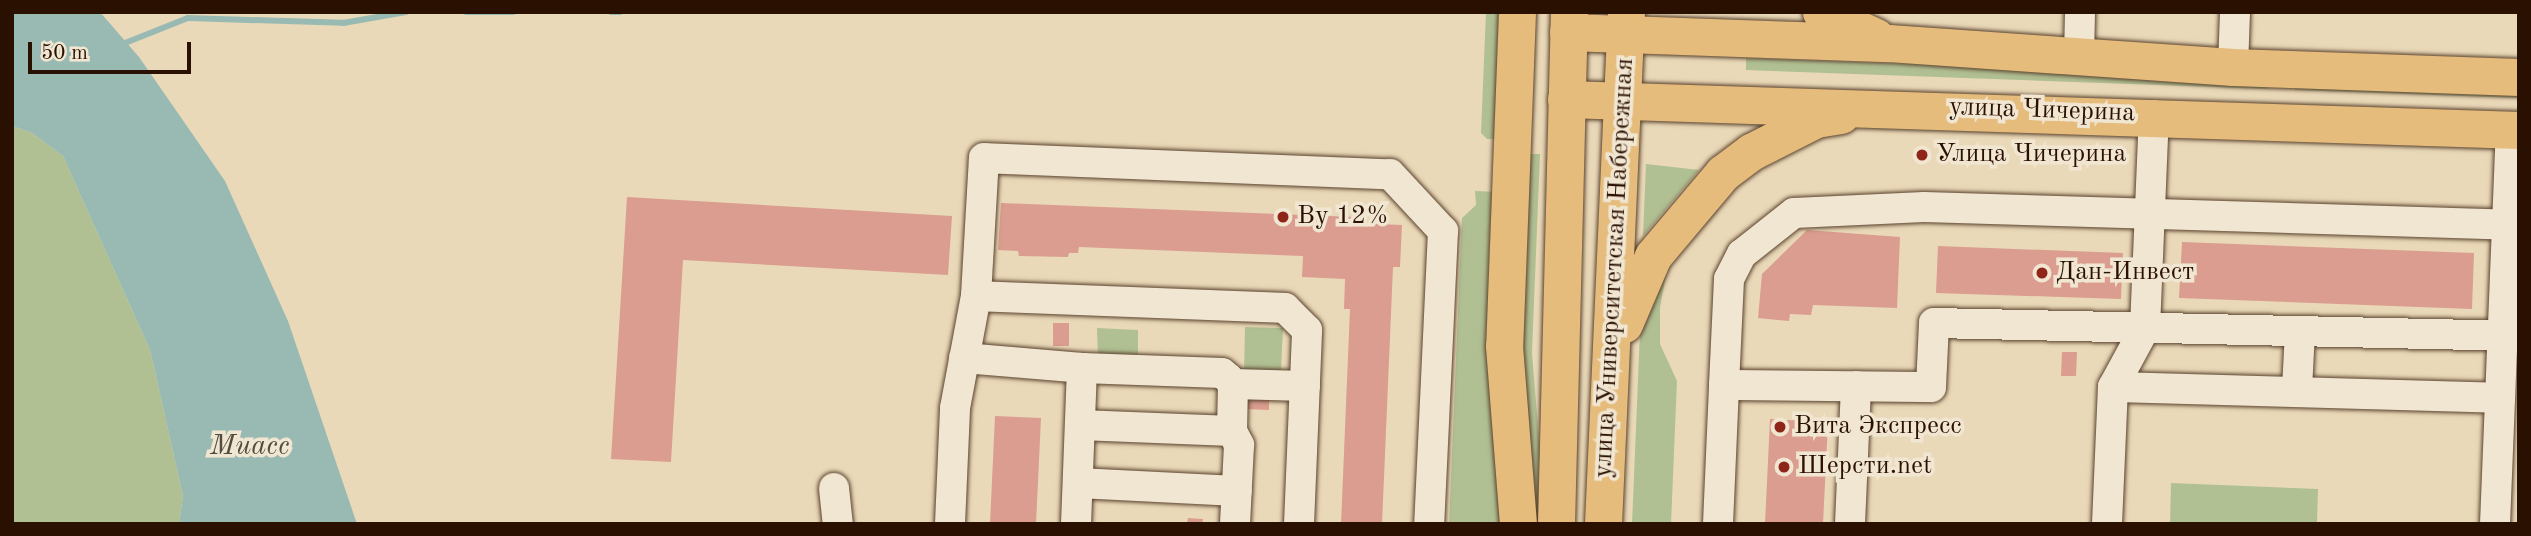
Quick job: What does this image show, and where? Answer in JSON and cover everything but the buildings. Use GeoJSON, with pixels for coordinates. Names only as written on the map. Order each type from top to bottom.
{"type":"FeatureCollection","features":[{"type":"Feature","properties":{"kind":"main road"},"geometry":{"type":"LineString","coordinates":[[1517,12],[1504,346],[1518,524]]}},
{"type":"Feature","properties":{"kind":"main road"},"geometry":{"type":"LineString","coordinates":[[1842,17],[1889,44]]}},
{"type":"Feature","properties":{"kind":"main road","name":"улица Чичерина"},"geometry":{"type":"LineString","coordinates":[[1569,22],[2233,67],[2519,77]]}},
{"type":"Feature","properties":{"kind":"main road","name":"улица Университетская Набережная"},"geometry":{"type":"LineString","coordinates":[[1556,524],[1569,22]]}},
{"type":"Feature","properties":{"kind":"main road","name":"улица Университетская Набережная"},"geometry":{"type":"LineString","coordinates":[[1603,524],[1625,24]]}},
{"type":"Feature","properties":{"kind":"main road","name":"улица Чичерина"},"geometry":{"type":"LineString","coordinates":[[1566,99],[2154,115],[2515,130]]}},
{"type":"Feature","properties":{"kind":"main road"},"geometry":{"type":"LineString","coordinates":[[1612,358],[1639,280],[1653,256],[1723,173],[1751,152],[1816,119],[1894,107]]}},
{"type":"Feature","properties":{"kind":"lane"},"geometry":{"type":"LineString","coordinates":[[2079,57],[2080,12]]}},
{"type":"Feature","properties":{"kind":"lane"},"geometry":{"type":"LineString","coordinates":[[2233,67],[2235,12]]}},
{"type":"Feature","properties":{"kind":"lane"},"geometry":{"type":"LineString","coordinates":[[2106,524],[2113,387],[2145,328],[2154,115]]}},
{"type":"Feature","properties":{"kind":"lane"},"geometry":{"type":"LineString","coordinates":[[2495,524],[2500,398],[2511,336],[2515,130]]}},
{"type":"Feature","properties":{"kind":"lane"},"geometry":{"type":"LineString","coordinates":[[950,524],[955,408],[976,296],[984,158],[1390,174],[1443,231],[1429,524]]}},
{"type":"Feature","properties":{"kind":"lane"},"geometry":{"type":"LineString","coordinates":[[1718,524],[1729,279],[1742,254],[1794,213],[1924,207],[2150,217],[2513,225]]}},
{"type":"Feature","properties":{"kind":"lane"},"geometry":{"type":"LineString","coordinates":[[976,296],[1285,308],[1307,330],[1299,524]]}},
{"type":"Feature","properties":{"kind":"lane"},"geometry":{"type":"LineString","coordinates":[[1724,385],[1931,387],[1934,323],[2511,336]]}},
{"type":"Feature","properties":{"kind":"lane"},"geometry":{"type":"LineString","coordinates":[[2297,389],[2300,331]]}},
{"type":"Feature","properties":{"kind":"lane"},"geometry":{"type":"LineString","coordinates":[[964,358],[1082,368],[1222,373],[1233,384],[1304,386]]}},
{"type":"Feature","properties":{"kind":"lane"},"geometry":{"type":"LineString","coordinates":[[1076,524],[1082,368]]}},
{"type":"Feature","properties":{"kind":"lane"},"geometry":{"type":"LineString","coordinates":[[1233,384],[1232,431],[1239,445],[1235,524]]}},
{"type":"Feature","properties":{"kind":"lane"},"geometry":{"type":"LineString","coordinates":[[1850,524],[1856,386]]}},
{"type":"Feature","properties":{"kind":"lane"},"geometry":{"type":"LineString","coordinates":[[2113,387],[2297,389],[2500,398]]}},
{"type":"Feature","properties":{"kind":"lane"},"geometry":{"type":"LineString","coordinates":[[1080,425],[1232,431]]}},
{"type":"Feature","properties":{"kind":"lane"},"geometry":{"type":"LineString","coordinates":[[1078,483],[1237,491]]}},
{"type":"Feature","properties":{"kind":"lane"},"geometry":{"type":"LineString","coordinates":[[834,488],[838,524]]}},
{"type":"Feature","properties":{"kind":"green space"},"geometry":{"type":"Polygon","coordinates":[[[1486,12],[1505,12],[1500,139],[1487,139],[1481,133],[1486,12]]]}},
{"type":"Feature","properties":{"kind":"green space"},"geometry":{"type":"Polygon","coordinates":[[[1746,58],[2269,77],[2268,89],[1746,70],[1746,58]]]}},
{"type":"Feature","properties":{"kind":"green space"},"geometry":{"type":"Polygon","coordinates":[[[2295,78],[2519,86],[2519,98],[2295,90],[2295,78]]]}},
{"type":"Feature","properties":{"kind":"green space"},"geometry":{"type":"Polygon","coordinates":[[[12,126],[32,133],[63,156],[150,350],[183,496],[179,524],[12,524],[12,126]]]}},
{"type":"Feature","properties":{"kind":"green space"},"geometry":{"type":"Polygon","coordinates":[[[1524,154],[1540,154],[1532,353],[1540,452],[1537,524],[1530,524],[1516,350],[1524,154]]]}},
{"type":"Feature","properties":{"kind":"green space"},"geometry":{"type":"Polygon","coordinates":[[[1646,164],[1699,170],[1643,236],[1646,164]]]}},
{"type":"Feature","properties":{"kind":"green space"},"geometry":{"type":"Polygon","coordinates":[[[1475,191],[1499,192],[1507,524],[1449,524],[1462,218],[1476,205],[1475,191]]]}},
{"type":"Feature","properties":{"kind":"green space"},"geometry":{"type":"Polygon","coordinates":[[[1718,210],[1667,269],[1660,308],[1660,344],[1677,381],[1671,524],[1632,524],[1640,331],[1662,273],[1709,211],[1718,210]]]}},
{"type":"Feature","properties":{"kind":"green space"},"geometry":{"type":"Polygon","coordinates":[[[1245,327],[1283,328],[1281,370],[1276,375],[1244,374],[1245,327]]]}},
{"type":"Feature","properties":{"kind":"green space"},"geometry":{"type":"Polygon","coordinates":[[[1097,328],[1138,330],[1138,359],[1098,358],[1097,328]]]}},
{"type":"Feature","properties":{"kind":"green space"},"geometry":{"type":"Polygon","coordinates":[[[2171,483],[2318,489],[2317,524],[2170,524],[2171,483]]]}},
{"type":"Feature","properties":{"kind":"water","name":"Миасс"},"geometry":{"type":"Polygon","coordinates":[[[12,12],[100,12],[139,57],[225,181],[288,321],[357,524],[179,524],[183,496],[150,350],[63,156],[32,133],[12,126],[12,12]]]}},
{"type":"Feature","properties":{"kind":"waterway"},"geometry":{"type":"LineString","coordinates":[[120,45],[188,18],[343,23],[406,12]]}},
{"type":"Feature","properties":{"kind":"waterway"},"geometry":{"type":"LineString","coordinates":[[466,12],[513,12]]}},
{"type":"Feature","properties":{"kind":"waterway"},"geometry":{"type":"LineString","coordinates":[[611,12],[620,12]]}},
{"type":"Feature","properties":{"kind":"place","name":"Улица Чичерина"},"geometry":{"type":"Point","coordinates":[1922,155]}},
{"type":"Feature","properties":{"kind":"place","name":"Ву 12%"},"geometry":{"type":"Point","coordinates":[1283,217]}},
{"type":"Feature","properties":{"kind":"place","name":"Дан-Инвест"},"geometry":{"type":"Point","coordinates":[2042,273]}},
{"type":"Feature","properties":{"kind":"place","name":"Вита Экспресс"},"geometry":{"type":"Point","coordinates":[1780,427]}},
{"type":"Feature","properties":{"kind":"place","name":"Шерсти.net"},"geometry":{"type":"Point","coordinates":[1784,467]}}]}
